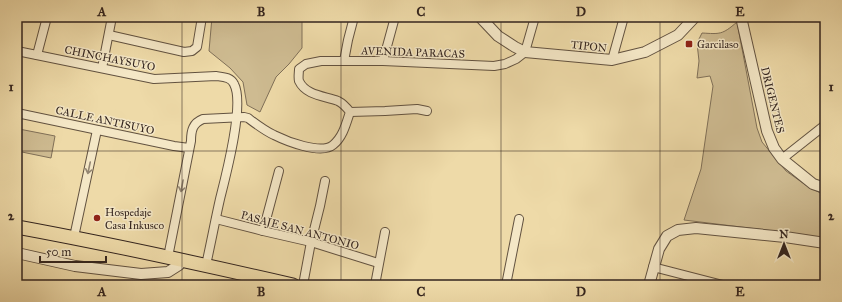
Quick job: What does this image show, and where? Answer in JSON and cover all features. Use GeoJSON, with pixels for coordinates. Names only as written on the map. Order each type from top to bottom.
{"type":"FeatureCollection","features":[{"type":"Feature","properties":{"kind":"main road"},"geometry":{"type":"LineString","coordinates":[[17,227],[74,237],[293,285]]}},
{"type":"Feature","properties":{"kind":"street"},"geometry":{"type":"LineString","coordinates":[[37,55],[47,17]]}},
{"type":"Feature","properties":{"kind":"street"},"geometry":{"type":"LineString","coordinates":[[102,68],[112,17]]}},
{"type":"Feature","properties":{"kind":"street"},"geometry":{"type":"LineString","coordinates":[[109,35],[184,52],[192,51],[197,47],[202,17]]}},
{"type":"Feature","properties":{"kind":"street"},"geometry":{"type":"LineString","coordinates":[[344,61],[354,17]]}},
{"type":"Feature","properties":{"kind":"street"},"geometry":{"type":"LineString","coordinates":[[383,61],[395,17]]}},
{"type":"Feature","properties":{"kind":"street","name":"TIPON"},"geometry":{"type":"LineString","coordinates":[[480,17],[498,36],[525,52],[612,60],[645,52],[678,35],[695,17]]}},
{"type":"Feature","properties":{"kind":"street"},"geometry":{"type":"LineString","coordinates":[[525,52],[535,17]]}},
{"type":"Feature","properties":{"kind":"street"},"geometry":{"type":"LineString","coordinates":[[612,60],[624,17]]}},
{"type":"Feature","properties":{"kind":"street","name":"DRIGENTES"},"geometry":{"type":"LineString","coordinates":[[741,17],[767,132],[774,148],[782,159],[813,184],[825,188]]}},
{"type":"Feature","properties":{"kind":"street","name":"CHINCHAYSUYO"},"geometry":{"type":"LineString","coordinates":[[17,51],[156,79],[216,76],[231,79],[235,84],[237,92],[237,117]]}},
{"type":"Feature","properties":{"kind":"street","name":"AVENIDA PARACAS"},"geometry":{"type":"LineString","coordinates":[[350,112],[347,107],[339,102],[312,93],[303,87],[299,81],[299,69],[306,64],[321,61],[383,61],[494,66],[505,64],[516,59],[525,52]]}},
{"type":"Feature","properties":{"kind":"street"},"geometry":{"type":"LineString","coordinates":[[168,257],[191,141],[191,134],[197,121],[203,119],[244,117],[248,118],[272,134],[301,146],[327,149],[333,145],[342,133],[350,112],[384,112],[417,109],[427,112]]}},
{"type":"Feature","properties":{"kind":"street","name":"CALLE ANTISUYO"},"geometry":{"type":"LineString","coordinates":[[17,113],[189,148]]}},
{"type":"Feature","properties":{"kind":"street"},"geometry":{"type":"LineString","coordinates":[[206,265],[237,117]]}},
{"type":"Feature","properties":{"kind":"street"},"geometry":{"type":"LineString","coordinates":[[782,159],[825,125]]}},
{"type":"Feature","properties":{"kind":"street"},"geometry":{"type":"LineString","coordinates":[[74,237],[97,130]]}},
{"type":"Feature","properties":{"kind":"street"},"geometry":{"type":"LineString","coordinates":[[263,231],[279,171]]}},
{"type":"Feature","properties":{"kind":"street"},"geometry":{"type":"LineString","coordinates":[[303,285],[325,181]]}},
{"type":"Feature","properties":{"kind":"street","name":"PASAJE SAN ANTONIO"},"geometry":{"type":"LineString","coordinates":[[216,219],[311,242],[378,263]]}},
{"type":"Feature","properties":{"kind":"street"},"geometry":{"type":"LineString","coordinates":[[506,285],[519,219]]}},
{"type":"Feature","properties":{"kind":"street"},"geometry":{"type":"LineString","coordinates":[[648,285],[659,250],[667,236],[678,230],[696,228],[786,237],[825,243]]}},
{"type":"Feature","properties":{"kind":"street"},"geometry":{"type":"LineString","coordinates":[[375,285],[385,232]]}},
{"type":"Feature","properties":{"kind":"street"},"geometry":{"type":"LineString","coordinates":[[17,253],[75,266],[141,274],[168,272],[179,265],[181,260]]}},
{"type":"Feature","properties":{"kind":"street"},"geometry":{"type":"LineString","coordinates":[[653,267],[723,285]]}},
{"type":"Feature","properties":{"kind":"shaded area"},"geometry":{"type":"Polygon","coordinates":[[[212,17],[302,17],[302,48],[276,77],[260,112],[247,105],[243,82],[230,68],[209,51],[212,17]]]}},
{"type":"Feature","properties":{"kind":"shaded area"},"geometry":{"type":"Polygon","coordinates":[[[737,22],[757,128],[762,142],[786,171],[810,188],[825,195],[825,239],[806,235],[684,220],[701,169],[713,86],[710,76],[697,78],[699,61],[697,43],[702,33],[721,33],[737,22]]]}},
{"type":"Feature","properties":{"kind":"shaded area"},"geometry":{"type":"Polygon","coordinates":[[[19,129],[55,136],[51,158],[17,151],[19,129]]]}},
{"type":"Feature","properties":{"kind":"place","name":"Garcilaso"},"geometry":{"type":"Point","coordinates":[689,44]}},
{"type":"Feature","properties":{"kind":"place","name":"Hospedaje Casa Inkusco"},"geometry":{"type":"Point","coordinates":[97,218]}}]}
